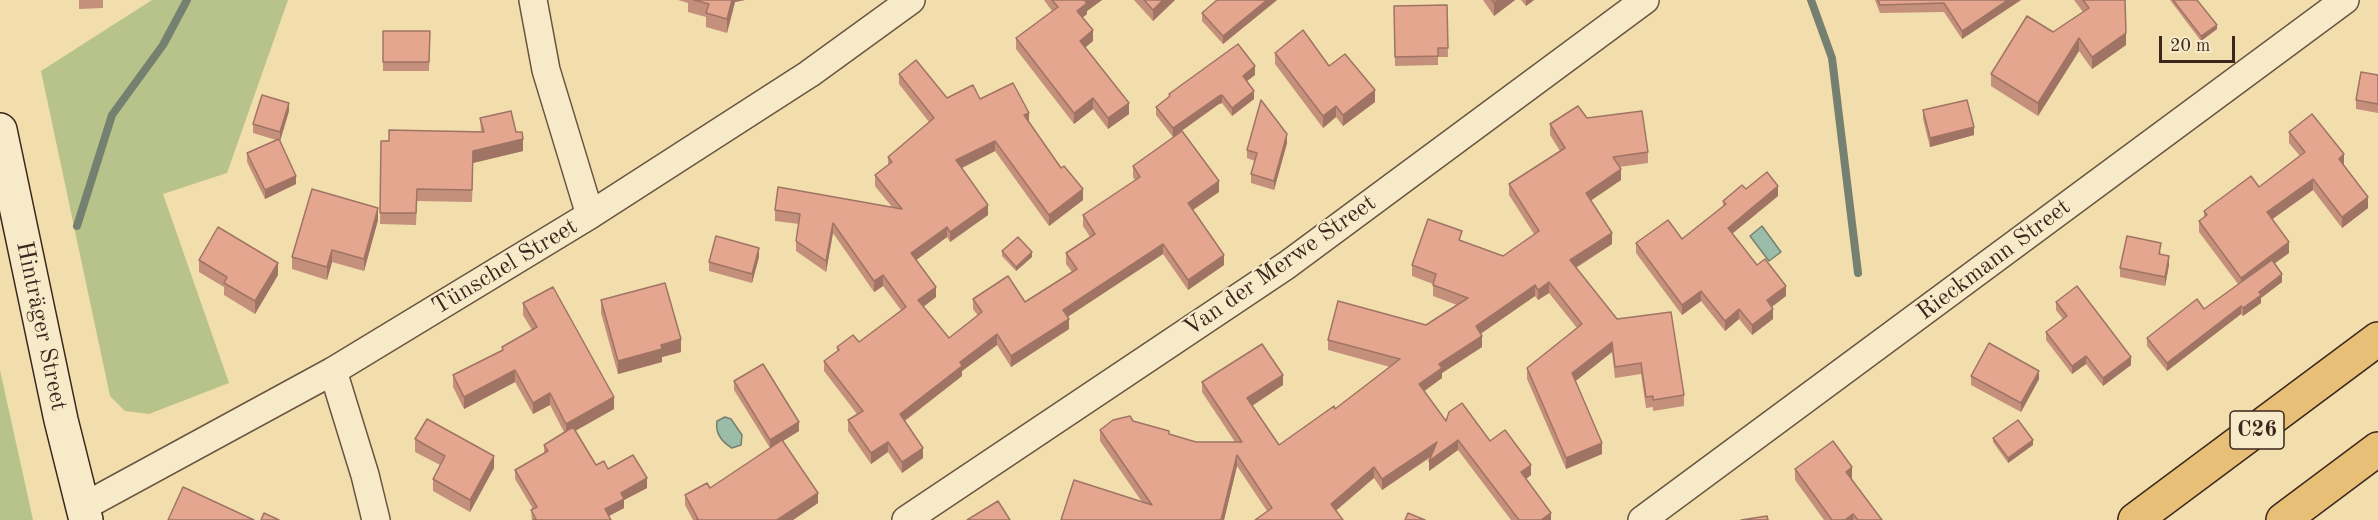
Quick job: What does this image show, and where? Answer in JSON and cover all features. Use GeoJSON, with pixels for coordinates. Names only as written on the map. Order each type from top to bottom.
{"type":"FeatureCollection","features":[{"type":"Feature","properties":{"kind":"main road","name":"C26"},"geometry":{"type":"LineString","coordinates":[[2135,520],[2378,339]]}},
{"type":"Feature","properties":{"kind":"main road"},"geometry":{"type":"LineString","coordinates":[[2283,520],[2378,449]]}},
{"type":"Feature","properties":{"kind":"street"},"geometry":{"type":"LineString","coordinates":[[533,0],[546,70],[590,215]]}},
{"type":"Feature","properties":{"kind":"street","name":"Tünschel Street"},"geometry":{"type":"LineString","coordinates":[[85,514],[333,371],[590,215],[809,74],[911,0]]}},
{"type":"Feature","properties":{"kind":"street","name":"Van der Merwe Street"},"geometry":{"type":"LineString","coordinates":[[906,520],[1287,264],[1645,0]]}},
{"type":"Feature","properties":{"kind":"street","name":"Rieckmann Street"},"geometry":{"type":"LineString","coordinates":[[1642,520],[2345,0]]}},
{"type":"Feature","properties":{"kind":"street","name":"Hinträger Street"},"geometry":{"type":"LineString","coordinates":[[0,130],[58,408],[85,514]]}},
{"type":"Feature","properties":{"kind":"street"},"geometry":{"type":"LineString","coordinates":[[333,371],[365,475],[376,520]]}},
{"type":"Feature","properties":{"kind":"green space"},"geometry":{"type":"Polygon","coordinates":[[[152,0],[288,0],[227,173],[163,194],[229,383],[149,414],[125,411],[110,396],[41,71],[152,0]]]}},
{"type":"Feature","properties":{"kind":"green space"},"geometry":{"type":"Polygon","coordinates":[[[0,370],[33,520],[0,520],[0,370]]]}},
{"type":"Feature","properties":{"kind":"shaded area"},"geometry":{"type":"Polygon","coordinates":[[[1762,226],[1781,252],[1769,261],[1750,236],[1762,226]]]}},
{"type":"Feature","properties":{"kind":"shaded area"},"geometry":{"type":"Polygon","coordinates":[[[725,417],[731,419],[742,435],[741,445],[732,448],[720,437],[717,421],[725,417]]]}},
{"type":"Feature","properties":{"kind":"building"},"geometry":{"type":"Polygon","coordinates":[[[694,0],[732,0],[727,19],[706,13],[709,4],[694,0]]]}},
{"type":"Feature","properties":{"kind":"building"},"geometry":{"type":"Polygon","coordinates":[[[1052,0],[1087,0],[1085,1],[1087,3],[1077,11],[1093,30],[1080,41],[1129,103],[1108,118],[1093,98],[1074,113],[1016,38],[1058,7],[1052,0]]]}},
{"type":"Feature","properties":{"kind":"building"},"geometry":{"type":"Polygon","coordinates":[[[1144,0],[1163,0],[1153,10],[1144,0]]]}},
{"type":"Feature","properties":{"kind":"building"},"geometry":{"type":"Polygon","coordinates":[[[1217,0],[1267,0],[1223,36],[1202,13],[1217,0]]]}},
{"type":"Feature","properties":{"kind":"building"},"geometry":{"type":"Polygon","coordinates":[[[1878,0],[2008,0],[1962,31],[1944,3],[1880,5],[1878,0]]]}},
{"type":"Feature","properties":{"kind":"building"},"geometry":{"type":"Polygon","coordinates":[[[2083,0],[2125,0],[2126,33],[2092,57],[2079,38],[2038,103],[1991,74],[2027,16],[2053,32],[2089,8],[2083,0]]]}},
{"type":"Feature","properties":{"kind":"building"},"geometry":{"type":"Polygon","coordinates":[[[2173,0],[2197,0],[2217,25],[2201,36],[2173,0]]]}},
{"type":"Feature","properties":{"kind":"building"},"geometry":{"type":"Polygon","coordinates":[[[1447,5],[1448,48],[1438,48],[1438,56],[1395,57],[1394,6],[1447,5]]]}},
{"type":"Feature","properties":{"kind":"building"},"geometry":{"type":"Polygon","coordinates":[[[1303,30],[1329,66],[1345,54],[1375,90],[1343,115],[1336,106],[1323,116],[1275,53],[1303,30]]]}},
{"type":"Feature","properties":{"kind":"building"},"geometry":{"type":"Polygon","coordinates":[[[383,31],[430,31],[429,62],[383,62],[383,31]]]}},
{"type":"Feature","properties":{"kind":"building"},"geometry":{"type":"Polygon","coordinates":[[[1238,44],[1255,66],[1243,76],[1254,91],[1232,108],[1222,95],[1219,96],[1173,128],[1156,107],[1170,96],[1169,94],[1238,44]]]}},
{"type":"Feature","properties":{"kind":"building"},"geometry":{"type":"Polygon","coordinates":[[[916,60],[947,98],[973,85],[980,99],[1013,83],[1029,113],[1024,115],[1061,168],[1064,166],[1083,189],[1049,215],[995,141],[956,160],[988,205],[950,232],[947,227],[911,253],[936,287],[918,300],[949,338],[982,312],[973,299],[1008,276],[1025,302],[1077,269],[1066,253],[1095,234],[1083,215],[1140,177],[1133,166],[1182,131],[1219,181],[1188,203],[1224,255],[1188,280],[1163,244],[1063,310],[1069,319],[1011,356],[997,334],[960,362],[962,366],[900,414],[923,448],[902,462],[888,442],[871,453],[848,420],[863,411],[824,361],[839,350],[837,347],[853,335],[859,342],[906,307],[883,275],[874,281],[833,223],[826,261],[796,241],[800,214],[775,210],[778,187],[902,209],[875,175],[892,162],[888,157],[934,118],[899,74],[916,60]]]}},
{"type":"Feature","properties":{"kind":"building"},"geometry":{"type":"Polygon","coordinates":[[[2361,72],[2378,75],[2378,104],[2356,100],[2361,72]]]}},
{"type":"Feature","properties":{"kind":"building"},"geometry":{"type":"Polygon","coordinates":[[[262,95],[289,103],[280,132],[253,124],[262,95]]]}},
{"type":"Feature","properties":{"kind":"building"},"geometry":{"type":"Polygon","coordinates":[[[1261,100],[1287,134],[1274,181],[1251,174],[1257,153],[1247,150],[1261,100]]]}},
{"type":"Feature","properties":{"kind":"building"},"geometry":{"type":"Polygon","coordinates":[[[1967,100],[1974,127],[1930,138],[1923,110],[1967,100]]]}},
{"type":"Feature","properties":{"kind":"building"},"geometry":{"type":"Polygon","coordinates":[[[1578,106],[1587,118],[1642,111],[1648,152],[1613,157],[1621,169],[1586,193],[1612,233],[1570,260],[1617,319],[1671,312],[1684,395],[1653,400],[1653,396],[1646,397],[1641,363],[1615,367],[1612,342],[1572,373],[1602,443],[1566,458],[1527,368],[1582,324],[1549,282],[1538,290],[1535,285],[1476,326],[1482,336],[1439,364],[1442,368],[1419,384],[1446,421],[1449,412],[1462,403],[1490,441],[1505,430],[1531,465],[1521,472],[1551,513],[1541,520],[1519,520],[1458,440],[1429,461],[1437,442],[1382,479],[1374,467],[1331,504],[1343,520],[1255,520],[1272,508],[1237,455],[1221,520],[1061,520],[1074,480],[1152,505],[1100,430],[1113,420],[1130,416],[1133,421],[1169,431],[1169,434],[1196,442],[1242,442],[1202,382],[1262,344],[1283,375],[1247,398],[1279,445],[1334,406],[1335,409],[1400,359],[1328,340],[1338,301],[1426,325],[1468,298],[1433,285],[1436,274],[1412,265],[1428,219],[1462,231],[1459,240],[1503,256],[1539,231],[1509,184],[1565,148],[1550,124],[1578,106]]]}},
{"type":"Feature","properties":{"kind":"building"},"geometry":{"type":"Polygon","coordinates":[[[511,111],[516,132],[522,132],[523,139],[473,151],[472,190],[417,189],[416,213],[380,213],[381,141],[389,141],[389,130],[484,132],[480,118],[511,111]]]}},
{"type":"Feature","properties":{"kind":"building"},"geometry":{"type":"Polygon","coordinates":[[[2312,114],[2344,154],[2339,159],[2368,197],[2342,217],[2313,179],[2267,212],[2289,242],[2241,278],[2199,221],[2207,215],[2204,211],[2251,176],[2259,187],[2305,152],[2289,132],[2312,114]]]}},
{"type":"Feature","properties":{"kind":"building"},"geometry":{"type":"Polygon","coordinates":[[[279,139],[296,176],[265,190],[247,153],[279,139]]]}},
{"type":"Feature","properties":{"kind":"building"},"geometry":{"type":"Polygon","coordinates":[[[1767,172],[1778,186],[1728,228],[1757,265],[1765,259],[1786,286],[1767,300],[1773,309],[1752,325],[1739,309],[1725,321],[1701,291],[1682,305],[1636,243],[1668,220],[1682,239],[1726,204],[1723,201],[1742,185],[1746,189],[1767,172]]]}},
{"type":"Feature","properties":{"kind":"building"},"geometry":{"type":"Polygon","coordinates":[[[312,189],[378,208],[364,259],[332,250],[327,267],[292,257],[312,189]]]}},
{"type":"Feature","properties":{"kind":"building"},"geometry":{"type":"Polygon","coordinates":[[[218,227],[278,263],[255,301],[224,283],[227,277],[199,260],[218,227]]]}},
{"type":"Feature","properties":{"kind":"building"},"geometry":{"type":"Polygon","coordinates":[[[716,236],[759,248],[752,274],[709,262],[716,236]]]}},
{"type":"Feature","properties":{"kind":"building"},"geometry":{"type":"Polygon","coordinates":[[[2127,236],[2161,243],[2159,254],[2169,256],[2165,277],[2120,268],[2127,236]]]}},
{"type":"Feature","properties":{"kind":"building"},"geometry":{"type":"Polygon","coordinates":[[[1018,237],[1032,252],[1016,267],[1002,251],[1018,237]]]}},
{"type":"Feature","properties":{"kind":"building"},"geometry":{"type":"Polygon","coordinates":[[[2272,260],[2282,274],[2259,292],[2261,295],[2243,308],[2241,306],[2167,363],[2147,338],[2197,299],[2204,309],[2272,260]]]}},
{"type":"Feature","properties":{"kind":"building"},"geometry":{"type":"Polygon","coordinates":[[[665,283],[681,339],[661,345],[662,349],[618,361],[601,300],[665,283]]]}},
{"type":"Feature","properties":{"kind":"building"},"geometry":{"type":"Polygon","coordinates":[[[2077,286],[2131,357],[2103,378],[2086,356],[2072,366],[2046,332],[2067,316],[2056,302],[2077,286]]]}},
{"type":"Feature","properties":{"kind":"building"},"geometry":{"type":"Polygon","coordinates":[[[553,287],[614,397],[566,424],[550,393],[533,403],[515,370],[464,397],[453,375],[503,350],[502,347],[537,327],[523,303],[553,287]]]}},
{"type":"Feature","properties":{"kind":"building"},"geometry":{"type":"Polygon","coordinates":[[[1989,343],[2039,371],[2021,403],[1971,376],[1989,343]]]}},
{"type":"Feature","properties":{"kind":"building"},"geometry":{"type":"Polygon","coordinates":[[[763,364],[799,422],[770,440],[734,381],[763,364]]]}},
{"type":"Feature","properties":{"kind":"building"},"geometry":{"type":"Polygon","coordinates":[[[427,419],[494,456],[470,500],[433,479],[445,456],[415,439],[427,419]]]}},
{"type":"Feature","properties":{"kind":"building"},"geometry":{"type":"Polygon","coordinates":[[[2018,420],[2033,440],[2008,458],[1993,438],[2018,420]]]}},
{"type":"Feature","properties":{"kind":"building"},"geometry":{"type":"Polygon","coordinates":[[[573,427],[596,465],[604,461],[608,469],[633,455],[647,478],[621,493],[624,499],[605,509],[611,520],[533,520],[536,519],[531,510],[537,507],[515,470],[548,451],[544,445],[573,427]]]}},
{"type":"Feature","properties":{"kind":"building"},"geometry":{"type":"Polygon","coordinates":[[[782,440],[818,493],[777,520],[696,520],[698,519],[685,495],[707,483],[710,488],[782,440]]]}},
{"type":"Feature","properties":{"kind":"building"},"geometry":{"type":"Polygon","coordinates":[[[1833,441],[1852,467],[1846,472],[1882,520],[1858,520],[1853,514],[1845,520],[1832,520],[1795,469],[1833,441]]]}},
{"type":"Feature","properties":{"kind":"building"},"geometry":{"type":"Polygon","coordinates":[[[183,487],[254,520],[168,520],[183,487]]]}},
{"type":"Feature","properties":{"kind":"building"},"geometry":{"type":"Polygon","coordinates":[[[998,501],[1010,520],[967,520],[998,501]]]}},
{"type":"Feature","properties":{"kind":"building"},"geometry":{"type":"Polygon","coordinates":[[[264,513],[279,520],[261,520],[264,513]]]}},
{"type":"Feature","properties":{"kind":"building"},"geometry":{"type":"Polygon","coordinates":[[[1408,513],[1425,520],[1405,520],[1408,513]]]}},
{"type":"Feature","properties":{"kind":"building"},"geometry":{"type":"Polygon","coordinates":[[[1767,516],[1768,520],[1741,520],[1767,516]]]}},
{"type":"Feature","properties":{"kind":"waterway"},"geometry":{"type":"LineString","coordinates":[[77,226],[112,115],[163,45],[187,0]]}},
{"type":"Feature","properties":{"kind":"waterway"},"geometry":{"type":"LineString","coordinates":[[1811,0],[1832,58],[1858,273]]}}]}
